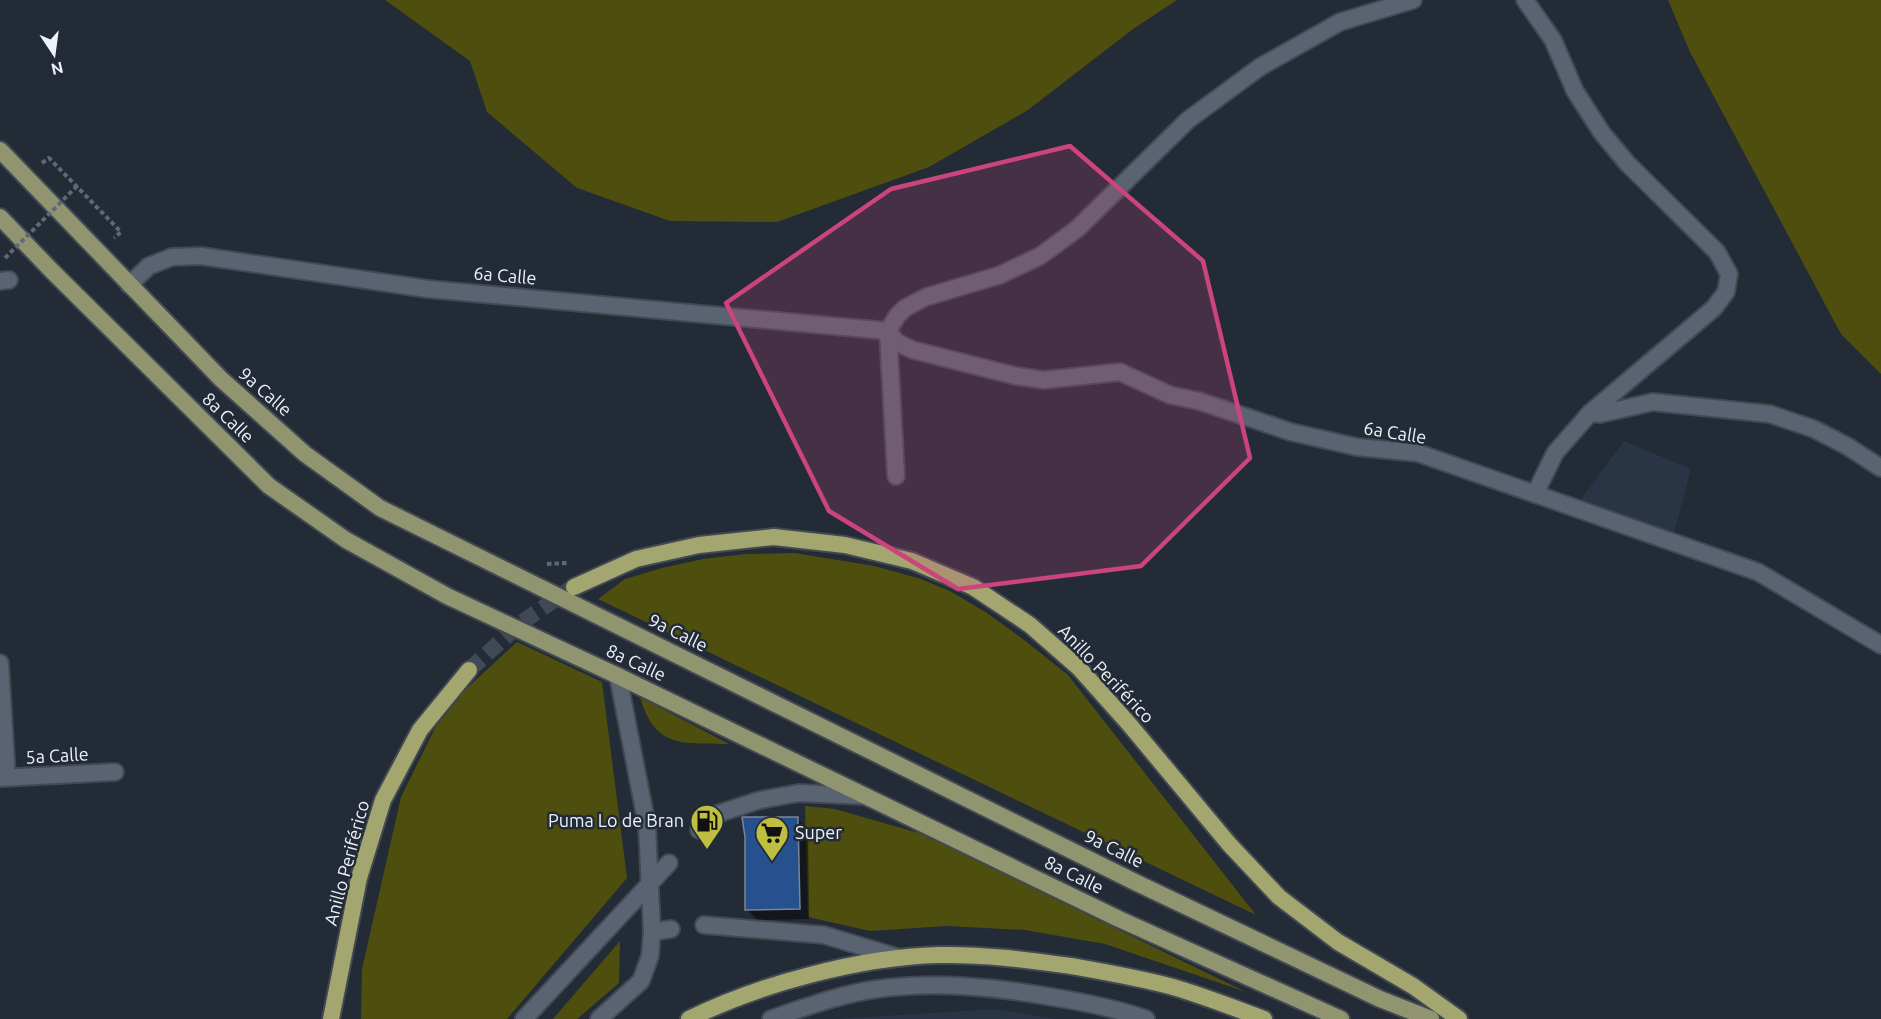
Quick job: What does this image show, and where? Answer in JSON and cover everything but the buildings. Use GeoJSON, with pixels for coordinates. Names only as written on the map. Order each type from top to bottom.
{"type":"FeatureCollection","features":[{"type":"Feature","properties":{"kind":"highway","name":"Anillo Periférico"},"geometry":{"type":"LineString","coordinates":[[574,587],[636,560],[699,544],[774,537],[845,545],[912,561],[973,587],[1030,625],[1079,668],[1229,844],[1279,897],[1338,942],[1413,986],[1460,1019]]}},
{"type":"Feature","properties":{"kind":"highway","name":"Anillo Periférico"},"geometry":{"type":"LineString","coordinates":[[331,1019],[360,878],[383,800],[420,730],[469,670]]}},
{"type":"Feature","properties":{"kind":"highway"},"geometry":{"type":"LineString","coordinates":[[689,1019],[733,1000],[822,973],[901,958],[938,955],[983,955],[1111,973],[1174,987],[1264,1019]]}},
{"type":"Feature","properties":{"kind":"highway"},"geometry":{"type":"LineString","coordinates":[[339,975],[340,1019]]}},
{"type":"Feature","properties":{"kind":"main road","name":"9a Calle"},"geometry":{"type":"LineString","coordinates":[[0,150],[220,379],[305,454],[380,508],[1139,884],[1380,999],[1431,1019]]}},
{"type":"Feature","properties":{"kind":"main road","name":"8a Calle"},"geometry":{"type":"LineString","coordinates":[[0,217],[269,486],[346,540],[437,591],[618,676],[1119,919],[1341,1019]]}},
{"type":"Feature","properties":{"kind":"street"},"geometry":{"type":"LineString","coordinates":[[896,476],[888,331],[905,308],[926,297],[1000,275],[1040,256],[1077,229],[1188,120],[1260,67],[1340,22],[1413,0]]}},
{"type":"Feature","properties":{"kind":"street"},"geometry":{"type":"LineString","coordinates":[[1525,0],[1553,40],[1575,91],[1602,133],[1627,163],[1717,252],[1729,274],[1726,292],[1714,308],[1590,413],[1555,453],[1535,494]]}},
{"type":"Feature","properties":{"kind":"street","name":"6a Calle"},"geometry":{"type":"LineString","coordinates":[[129,285],[148,266],[172,257],[201,256],[428,289],[888,331],[896,342],[913,350],[1016,376],[1044,380],[1120,372],[1170,395],[1199,401],[1291,432],[1357,447],[1418,453],[1758,572],[1881,645]]}},
{"type":"Feature","properties":{"kind":"street"},"geometry":{"type":"LineString","coordinates":[[1590,413],[1600,414],[1653,402],[1770,414],[1814,429],[1847,446],[1881,468]]}},
{"type":"Feature","properties":{"kind":"street"},"geometry":{"type":"LineString","coordinates":[[0,663],[3,778]]}},
{"type":"Feature","properties":{"kind":"street"},"geometry":{"type":"LineString","coordinates":[[599,1019],[641,981],[650,956],[652,932],[647,825],[618,676]]}},
{"type":"Feature","properties":{"kind":"street","name":"5a Calle"},"geometry":{"type":"LineString","coordinates":[[3,778],[116,772]]}},
{"type":"Feature","properties":{"kind":"street"},"geometry":{"type":"LineString","coordinates":[[699,830],[714,815],[760,800],[800,794],[866,796]]}},
{"type":"Feature","properties":{"kind":"street"},"geometry":{"type":"LineString","coordinates":[[524,1019],[669,863]]}},
{"type":"Feature","properties":{"kind":"street"},"geometry":{"type":"LineString","coordinates":[[704,924],[824,935],[901,958]]}},
{"type":"Feature","properties":{"kind":"street"},"geometry":{"type":"LineString","coordinates":[[652,932],[671,929]]}},
{"type":"Feature","properties":{"kind":"street"},"geometry":{"type":"LineString","coordinates":[[771,1019],[829,1000],[877,989],[946,985],[979,986],[1094,1004],[1146,1019]]}},
{"type":"Feature","properties":{"kind":"path"},"geometry":{"type":"LineString","coordinates":[[49,158],[121,232]]}},
{"type":"Feature","properties":{"kind":"path"},"geometry":{"type":"LineString","coordinates":[[5,258],[77,186]]}},
{"type":"Feature","properties":{"kind":"highlighted area"},"geometry":{"type":"Polygon","coordinates":[[[1070,146],[1203,261],[1250,458],[1141,566],[958,589],[829,511],[726,303],[891,189],[1070,146]]]}},
{"type":"Feature","properties":{"kind":"shaded area"},"geometry":{"type":"Polygon","coordinates":[[[385,0],[1177,0],[1133,29],[1028,110],[929,167],[777,222],[670,221],[577,188],[487,112],[470,61],[385,0]]]}},
{"type":"Feature","properties":{"kind":"shaded area"},"geometry":{"type":"Polygon","coordinates":[[[1668,0],[1881,0],[1881,374],[1841,334],[1690,52],[1668,0]]]}},
{"type":"Feature","properties":{"kind":"shaded area"},"geometry":{"type":"Polygon","coordinates":[[[1624,441],[1691,469],[1674,533],[1579,502],[1624,441]]]}},
{"type":"Feature","properties":{"kind":"shaded area"},"geometry":{"type":"Polygon","coordinates":[[[795,553],[874,566],[918,578],[950,591],[987,613],[1023,639],[1068,675],[1256,915],[598,599],[625,579],[662,568],[703,559],[746,554],[795,553]]]}},
{"type":"Feature","properties":{"kind":"shaded area"},"geometry":{"type":"Polygon","coordinates":[[[517,642],[602,682],[627,878],[507,1019],[361,1019],[362,969],[401,797],[435,728],[466,689],[517,642]]]}},
{"type":"Feature","properties":{"kind":"shaded area"},"geometry":{"type":"Polygon","coordinates":[[[640,697],[729,744],[698,744],[673,740],[654,726],[646,714],[640,697]]]}},
{"type":"Feature","properties":{"kind":"shaded area"},"geometry":{"type":"Polygon","coordinates":[[[805,806],[835,809],[922,834],[1246,992],[1105,944],[1025,930],[947,926],[870,931],[808,917],[805,806]]]}},
{"type":"Feature","properties":{"kind":"shaded area"},"geometry":{"type":"Polygon","coordinates":[[[620,941],[619,983],[577,1019],[553,1019],[620,941]]]}},
{"type":"Feature","properties":{"kind":"shaded area"},"geometry":{"type":"Polygon","coordinates":[[[997,1009],[1056,1019],[835,1019],[997,1009]]]}},
{"type":"Feature","properties":{"kind":"tunnel"},"geometry":{"type":"LineString","coordinates":[[469,670],[521,623],[570,589]]}},
{"type":"Feature","properties":{"kind":"place","name":"Puma Lo de Bran"},"geometry":{"type":"Point","coordinates":[707,850]}},
{"type":"Feature","properties":{"kind":"place","name":"Super"},"geometry":{"type":"Point","coordinates":[772,862]}}]}
